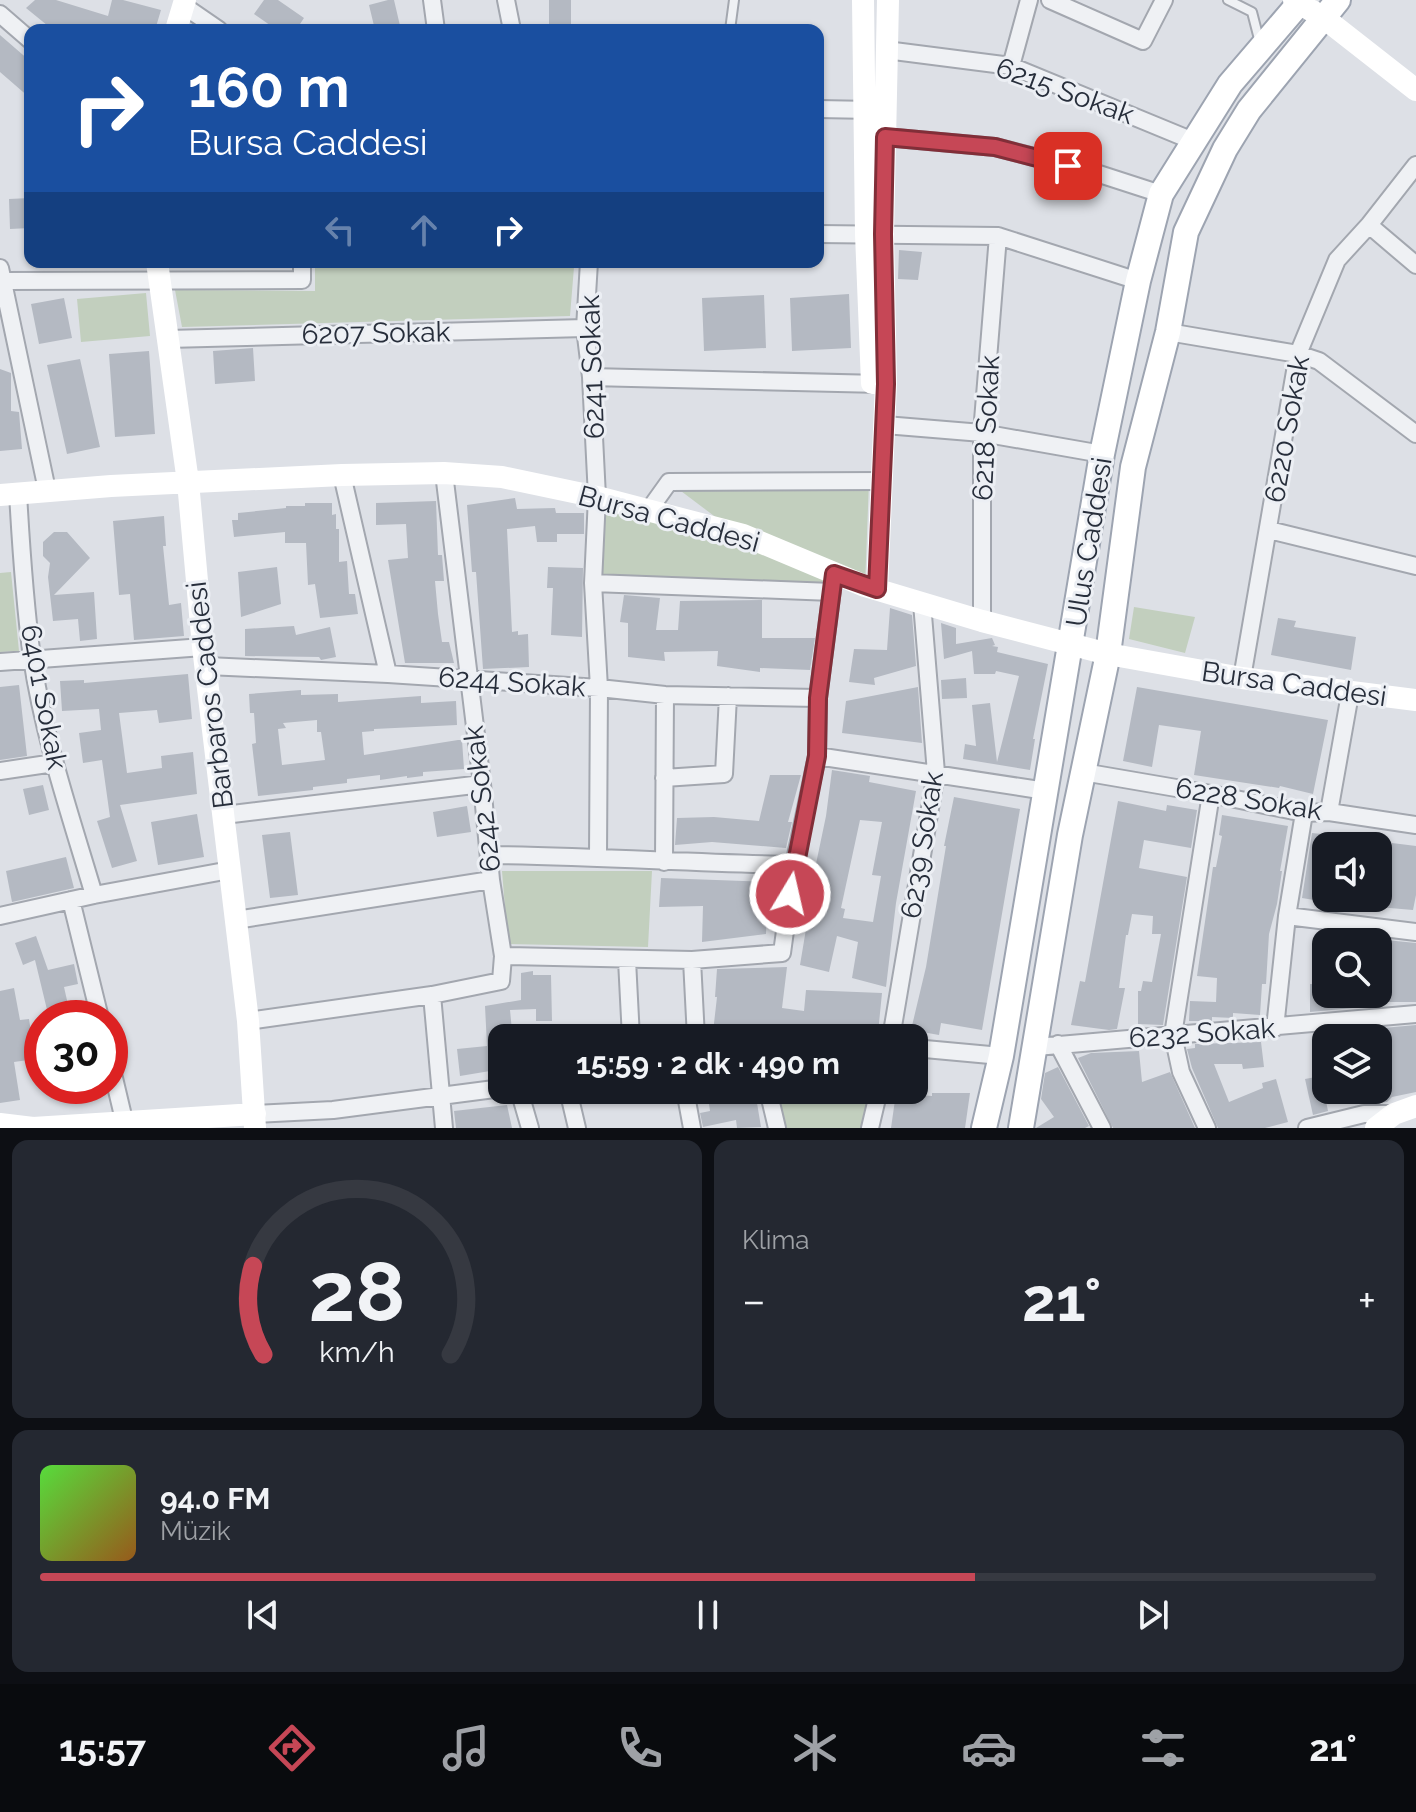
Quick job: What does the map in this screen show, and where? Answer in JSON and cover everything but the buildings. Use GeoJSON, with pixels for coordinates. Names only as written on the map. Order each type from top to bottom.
{"type":"FeatureCollection","features":[{"type":"Feature","properties":{"kind":"main road","name":"Ulus Caddesi"},"geometry":{"type":"LineString","coordinates":[[984,1128],[1001,1056],[1102,454],[1138,281],[1161,194],[1230,84],[1298,1]]}},
{"type":"Feature","properties":{"kind":"main road","name":"Ulus Caddesi"},"geometry":{"type":"LineString","coordinates":[[1021,1128],[1047,1046],[1070,835],[1108,654],[1133,467],[1168,332],[1186,232],[1225,149],[1249,110],[1331,9]]}},
{"type":"Feature","properties":{"kind":"street"},"geometry":{"type":"LineString","coordinates":[[432,0],[435,24]]}},
{"type":"Feature","properties":{"kind":"street"},"geometry":{"type":"LineString","coordinates":[[506,0],[511,24]]}},
{"type":"Feature","properties":{"kind":"street"},"geometry":{"type":"LineString","coordinates":[[863,0],[875,110],[879,384],[871,587]]}},
{"type":"Feature","properties":{"kind":"street"},"geometry":{"type":"LineString","coordinates":[[875,234],[885,137],[875,110],[886,50],[888,0]]}},
{"type":"Feature","properties":{"kind":"street"},"geometry":{"type":"LineString","coordinates":[[1011,66],[1029,0]]}},
{"type":"Feature","properties":{"kind":"street"},"geometry":{"type":"LineString","coordinates":[[1050,0],[1143,41],[1164,0]]}},
{"type":"Feature","properties":{"kind":"street"},"geometry":{"type":"LineString","coordinates":[[1298,1],[1331,9],[1416,90]]}},
{"type":"Feature","properties":{"kind":"street"},"geometry":{"type":"LineString","coordinates":[[178,24],[184,3],[211,24]]}},
{"type":"Feature","properties":{"kind":"street"},"geometry":{"type":"LineString","coordinates":[[0,14],[24,35]]}},
{"type":"Feature","properties":{"kind":"street","name":"6215 Sokak"},"geometry":{"type":"LineString","coordinates":[[886,50],[1011,66],[1193,141]]}},
{"type":"Feature","properties":{"kind":"street"},"geometry":{"type":"LineString","coordinates":[[824,109],[875,110]]}},
{"type":"Feature","properties":{"kind":"street"},"geometry":{"type":"LineString","coordinates":[[885,137],[995,147],[1093,172],[1161,194]]}},
{"type":"Feature","properties":{"kind":"street","name":"6220 Sokak"},"geometry":{"type":"LineString","coordinates":[[1242,678],[1298,354],[1337,260],[1416,165]]}},
{"type":"Feature","properties":{"kind":"street"},"geometry":{"type":"LineString","coordinates":[[1369,225],[1416,265]]}},
{"type":"Feature","properties":{"kind":"street"},"geometry":{"type":"LineString","coordinates":[[824,234],[998,236],[1138,281]]}},
{"type":"Feature","properties":{"kind":"street","name":"6218 Sokak"},"geometry":{"type":"LineString","coordinates":[[982,621],[982,433],[998,236]]}},
{"type":"Feature","properties":{"kind":"street"},"geometry":{"type":"LineString","coordinates":[[47,490],[2,274],[158,271],[302,280],[302,268]]}},
{"type":"Feature","properties":{"kind":"street","name":"6241 Sokak"},"geometry":{"type":"LineString","coordinates":[[589,268],[585,328],[591,377],[597,497],[593,583],[599,688],[598,856]]}},
{"type":"Feature","properties":{"kind":"street","name":"Barbaros Caddesi"},"geometry":{"type":"LineString","coordinates":[[158,271],[188,482],[205,657],[248,1021],[255,1121]]}},
{"type":"Feature","properties":{"kind":"street","name":"6207 Sokak"},"geometry":{"type":"LineString","coordinates":[[168,339],[585,328]]}},
{"type":"Feature","properties":{"kind":"street"},"geometry":{"type":"LineString","coordinates":[[1168,332],[1298,354],[1319,361],[1416,434]]}},
{"type":"Feature","properties":{"kind":"street"},"geometry":{"type":"LineString","coordinates":[[591,377],[879,384]]}},
{"type":"Feature","properties":{"kind":"street"},"geometry":{"type":"LineString","coordinates":[[875,481],[885,425],[879,384]]}},
{"type":"Feature","properties":{"kind":"street"},"geometry":{"type":"LineString","coordinates":[[885,425],[982,433],[1102,454]]}},
{"type":"Feature","properties":{"kind":"street","name":"Bursa Caddesi"},"geometry":{"type":"LineString","coordinates":[[9,494],[342,475],[444,473],[502,477],[597,497],[743,535],[833,583],[871,587],[982,621],[1108,654],[1242,678],[1416,700]]}},
{"type":"Feature","properties":{"kind":"street","name":"6242 Sokak"},"geometry":{"type":"LineString","coordinates":[[432,995],[501,981],[503,956],[491,880],[444,473]]}},
{"type":"Feature","properties":{"kind":"street"},"geometry":{"type":"LineString","coordinates":[[342,475],[388,674]]}},
{"type":"Feature","properties":{"kind":"street"},"geometry":{"type":"LineString","coordinates":[[649,510],[669,482],[875,481]]}},
{"type":"Feature","properties":{"kind":"street","name":"6401 Sokak"},"geometry":{"type":"LineString","coordinates":[[9,494],[23,573],[32,661],[54,763],[94,895]]}},
{"type":"Feature","properties":{"kind":"street"},"geometry":{"type":"LineString","coordinates":[[1269,530],[1416,566]]}},
{"type":"Feature","properties":{"kind":"street"},"geometry":{"type":"LineString","coordinates":[[503,956],[692,960],[782,953],[794,865],[817,756],[818,698],[833,583],[593,583]]}},
{"type":"Feature","properties":{"kind":"street","name":"6239 Sokak"},"geometry":{"type":"LineString","coordinates":[[893,1024],[936,773],[922,603]]}},
{"type":"Feature","properties":{"kind":"street","name":"6244 Sokak"},"geometry":{"type":"LineString","coordinates":[[0,662],[205,657],[665,695],[818,698]]}},
{"type":"Feature","properties":{"kind":"street"},"geometry":{"type":"LineString","coordinates":[[1329,812],[1350,694]]}},
{"type":"Feature","properties":{"kind":"street"},"geometry":{"type":"LineString","coordinates":[[664,862],[665,695]]}},
{"type":"Feature","properties":{"kind":"street"},"geometry":{"type":"LineString","coordinates":[[664,778],[724,774],[728,696]]}},
{"type":"Feature","properties":{"kind":"street"},"geometry":{"type":"LineString","coordinates":[[817,756],[1046,791]]}},
{"type":"Feature","properties":{"kind":"street"},"geometry":{"type":"LineString","coordinates":[[0,771],[54,763]]}},
{"type":"Feature","properties":{"kind":"street","name":"6228 Sokak"},"geometry":{"type":"LineString","coordinates":[[1083,772],[1304,813],[1329,812],[1416,825]]}},
{"type":"Feature","properties":{"kind":"street"},"geometry":{"type":"LineString","coordinates":[[224,815],[482,784]]}},
{"type":"Feature","properties":{"kind":"street"},"geometry":{"type":"LineString","coordinates":[[1207,1128],[1181,1072],[1173,1035],[1211,794]]}},
{"type":"Feature","properties":{"kind":"street"},"geometry":{"type":"LineString","coordinates":[[1275,1028],[1287,916],[1304,813]]}},
{"type":"Feature","properties":{"kind":"street"},"geometry":{"type":"LineString","coordinates":[[489,855],[598,856],[664,862],[794,865]]}},
{"type":"Feature","properties":{"kind":"street"},"geometry":{"type":"LineString","coordinates":[[0,916],[230,870]]}},
{"type":"Feature","properties":{"kind":"street"},"geometry":{"type":"LineString","coordinates":[[236,920],[491,880]]}},
{"type":"Feature","properties":{"kind":"street"},"geometry":{"type":"LineString","coordinates":[[71,900],[96,1000]]}},
{"type":"Feature","properties":{"kind":"street"},"geometry":{"type":"LineString","coordinates":[[1287,916],[1416,932]]}},
{"type":"Feature","properties":{"kind":"street"},"geometry":{"type":"LineString","coordinates":[[627,960],[630,1024]]}},
{"type":"Feature","properties":{"kind":"street"},"geometry":{"type":"LineString","coordinates":[[692,960],[695,1024]]}},
{"type":"Feature","properties":{"kind":"street"},"geometry":{"type":"LineString","coordinates":[[248,1021],[432,995],[444,1128]]}},
{"type":"Feature","properties":{"kind":"street","name":"6232 Sokak"},"geometry":{"type":"LineString","coordinates":[[1047,1046],[1416,1014]]}},
{"type":"Feature","properties":{"kind":"street"},"geometry":{"type":"LineString","coordinates":[[1047,1046],[1102,1128]]}},
{"type":"Feature","properties":{"kind":"street"},"geometry":{"type":"LineString","coordinates":[[928,1049],[1001,1056]]}},
{"type":"Feature","properties":{"kind":"street"},"geometry":{"type":"LineString","coordinates":[[0,1124],[33,1128],[124,1120],[255,1121],[488,1090]]}},
{"type":"Feature","properties":{"kind":"street"},"geometry":{"type":"LineString","coordinates":[[120,1104],[124,1120]]}},
{"type":"Feature","properties":{"kind":"street"},"geometry":{"type":"LineString","coordinates":[[523,1104],[530,1128]]}},
{"type":"Feature","properties":{"kind":"street"},"geometry":{"type":"LineString","coordinates":[[571,1104],[577,1128]]}},
{"type":"Feature","properties":{"kind":"street"},"geometry":{"type":"LineString","coordinates":[[688,1104],[692,1128]]}},
{"type":"Feature","properties":{"kind":"street"},"geometry":{"type":"LineString","coordinates":[[771,1104],[777,1128]]}},
{"type":"Feature","properties":{"kind":"street"},"geometry":{"type":"LineString","coordinates":[[870,1128],[876,1104]]}},
{"type":"Feature","properties":{"kind":"street"},"geometry":{"type":"LineString","coordinates":[[1376,1128],[1394,1121],[1416,1106]]}},
{"type":"Feature","properties":{"kind":"street"},"geometry":{"type":"LineString","coordinates":[[333,1110],[335,1128]]}},
{"type":"Feature","properties":{"kind":"street"},"geometry":{"type":"LineString","coordinates":[[1307,1128],[1364,1114],[1394,1121]]}},
{"type":"Feature","properties":{"kind":"lane"},"geometry":{"type":"LineString","coordinates":[[731,24],[734,0]]}},
{"type":"Feature","properties":{"kind":"lane"},"geometry":{"type":"LineString","coordinates":[[1228,0],[1252,12],[1261,47]]}},
{"type":"Feature","properties":{"kind":"green space"},"geometry":{"type":"Polygon","coordinates":[[[315,268],[574,268],[570,316],[182,327],[175,290],[315,291],[315,268]]]}},
{"type":"Feature","properties":{"kind":"green space"},"geometry":{"type":"Polygon","coordinates":[[[146,293],[150,336],[81,342],[77,299],[146,293]]]}},
{"type":"Feature","properties":{"kind":"green space"},"geometry":{"type":"Polygon","coordinates":[[[669,482],[869,482],[865,586],[835,573],[832,592],[593,583],[597,497],[734,531],[669,482]]]}},
{"type":"Feature","properties":{"kind":"green space"},"geometry":{"type":"Polygon","coordinates":[[[11,572],[19,651],[0,652],[0,573],[11,572]]]}},
{"type":"Feature","properties":{"kind":"green space"},"geometry":{"type":"Polygon","coordinates":[[[1134,607],[1195,617],[1185,653],[1129,639],[1134,607]]]}},
{"type":"Feature","properties":{"kind":"green space"},"geometry":{"type":"Polygon","coordinates":[[[502,871],[652,871],[648,947],[508,944],[502,871]]]}},
{"type":"Feature","properties":{"kind":"green space"},"geometry":{"type":"Polygon","coordinates":[[[780,1104],[866,1104],[861,1128],[784,1128],[780,1104]]]}},
{"type":"Feature","properties":{"kind":"route"},"geometry":{"type":"LineString","coordinates":[[790,894],[817,756],[818,698],[834,574],[877,589],[886,384],[885,137],[995,147],[1068,166]]}}]}
